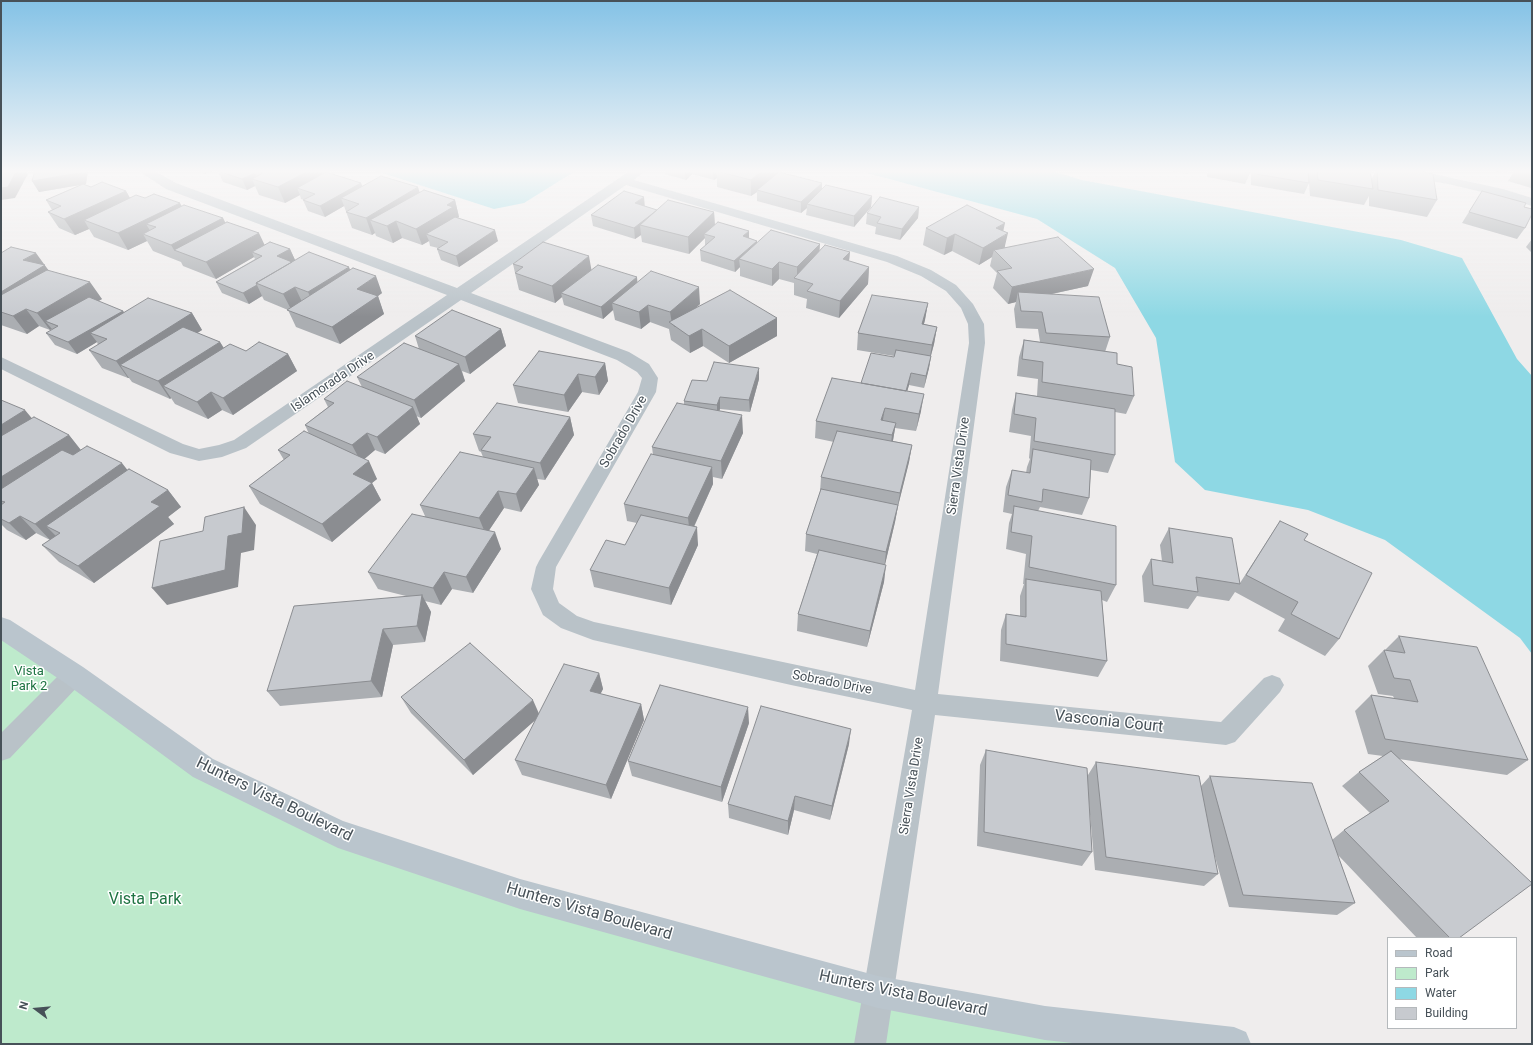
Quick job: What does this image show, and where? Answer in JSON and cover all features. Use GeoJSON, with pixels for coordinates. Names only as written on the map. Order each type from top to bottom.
{"type":"FeatureCollection","features":[{"type":"Feature","properties":{"kind":"street","name":"Sobrado Drive"},"geometry":{"type":"LineString","coordinates":[[259,219],[623,356],[643,368],[650,378],[647,392],[546,567],[542,589],[551,609],[569,622],[592,631],[925,703]]}},
{"type":"Feature","properties":{"kind":"street","name":"Islamorada Drive"},"geometry":{"type":"LineString","coordinates":[[1,362],[177,449],[199,455],[222,451],[240,444],[571,219]]}},
{"type":"Feature","properties":{"kind":"street","name":"Sierra Vista Drive"},"geometry":{"type":"LineString","coordinates":[[766,219],[892,259],[926,273],[951,288],[968,307],[976,324],[977,343],[925,703],[870,1044]]}},
{"type":"Feature","properties":{"kind":"street","name":"Hunters Vista Boulevard"},"geometry":{"type":"LineString","coordinates":[[1,627],[74,674],[203,768],[338,834],[520,894],[878,992],[1045,1024],[1234,1044]]}},
{"type":"Feature","properties":{"kind":"street"},"geometry":{"type":"LineString","coordinates":[[1,750],[74,674]]}},
{"type":"Feature","properties":{"kind":"street","name":"Vasconia Court"},"geometry":{"type":"LineString","coordinates":[[925,703],[1226,734],[1272,685]]}},
{"type":"Feature","properties":{"kind":"green space","name":"Vista Park"},"geometry":{"type":"Polygon","coordinates":[[[1,627],[203,768],[338,834],[878,992],[1234,1044],[1,1044],[1,627]]]}},
{"type":"Feature","properties":{"kind":"water"},"geometry":{"type":"Polygon","coordinates":[[[1037,219],[1288,219],[1401,240],[1462,258],[1517,359],[1532,376],[1532,654],[1520,638],[1385,540],[1308,510],[1205,490],[1175,462],[1156,338],[1115,268],[1037,219]]]}},
{"type":"Feature","properties":{"kind":"building"},"geometry":{"type":"Polygon","coordinates":[[[87,219],[147,219],[118,233],[84,220],[87,219]]]}},
{"type":"Feature","properties":{"kind":"building"},"geometry":{"type":"Polygon","coordinates":[[[156,219],[222,219],[171,245],[143,234],[156,227],[146,224],[156,219]]]}},
{"type":"Feature","properties":{"kind":"building"},"geometry":{"type":"Polygon","coordinates":[[[433,219],[416,229],[396,221],[387,226],[370,220],[433,219]]]}},
{"type":"Feature","properties":{"kind":"building"},"geometry":{"type":"Polygon","coordinates":[[[452,219],[460,219],[495,230],[456,256],[437,249],[448,242],[426,234],[452,219]]]}},
{"type":"Feature","properties":{"kind":"building"},"geometry":{"type":"Polygon","coordinates":[[[603,219],[646,219],[634,228],[603,219]]]}},
{"type":"Feature","properties":{"kind":"building"},"geometry":{"type":"Polygon","coordinates":[[[647,219],[707,219],[688,237],[640,225],[647,219]]]}},
{"type":"Feature","properties":{"kind":"building"},"geometry":{"type":"Polygon","coordinates":[[[880,219],[910,219],[902,229],[877,223],[880,219]]]}},
{"type":"Feature","properties":{"kind":"building"},"geometry":{"type":"Polygon","coordinates":[[[942,219],[996,219],[1005,223],[996,228],[1008,233],[983,248],[955,234],[947,238],[926,228],[942,219]]]}},
{"type":"Feature","properties":{"kind":"building"},"geometry":{"type":"Polygon","coordinates":[[[1493,219],[1530,219],[1525,228],[1493,219]]]}},
{"type":"Feature","properties":{"kind":"building"},"geometry":{"type":"Polygon","coordinates":[[[227,222],[259,233],[206,262],[174,250],[227,222]]]}},
{"type":"Feature","properties":{"kind":"building"},"geometry":{"type":"Polygon","coordinates":[[[718,222],[749,231],[743,236],[757,241],[734,261],[700,250],[715,237],[704,234],[718,222]]]}},
{"type":"Feature","properties":{"kind":"building"},"geometry":{"type":"Polygon","coordinates":[[[771,230],[820,244],[797,267],[779,262],[772,269],[739,259],[771,230]]]}},
{"type":"Feature","properties":{"kind":"building"},"geometry":{"type":"Polygon","coordinates":[[[1058,237],[1094,269],[1012,287],[997,271],[1012,268],[994,250],[1058,237]]]}},
{"type":"Feature","properties":{"kind":"building"},"geometry":{"type":"Polygon","coordinates":[[[270,242],[290,249],[277,256],[292,262],[256,283],[257,285],[243,293],[216,282],[262,256],[252,252],[270,242]]]}},
{"type":"Feature","properties":{"kind":"building"},"geometry":{"type":"Polygon","coordinates":[[[543,242],[589,256],[552,286],[515,273],[523,267],[513,264],[543,242]]]}},
{"type":"Feature","properties":{"kind":"building"},"geometry":{"type":"Polygon","coordinates":[[[825,245],[850,252],[843,259],[869,267],[840,301],[807,291],[813,284],[794,278],[825,245]]]}},
{"type":"Feature","properties":{"kind":"building"},"geometry":{"type":"Polygon","coordinates":[[[11,247],[36,253],[23,260],[45,265],[1,292],[1,253],[11,247]]]}},
{"type":"Feature","properties":{"kind":"building"},"geometry":{"type":"Polygon","coordinates":[[[309,252],[349,267],[308,292],[295,287],[283,294],[256,283],[309,252]]]}},
{"type":"Feature","properties":{"kind":"building"},"geometry":{"type":"Polygon","coordinates":[[[598,265],[637,277],[601,307],[561,293],[598,265]]]}},
{"type":"Feature","properties":{"kind":"building"},"geometry":{"type":"Polygon","coordinates":[[[353,268],[376,276],[357,289],[378,296],[332,327],[287,310],[353,268]]]}},
{"type":"Feature","properties":{"kind":"building"},"geometry":{"type":"Polygon","coordinates":[[[47,270],[90,282],[37,313],[26,309],[13,316],[1,312],[1,295],[47,270]]]}},
{"type":"Feature","properties":{"kind":"building"},"geometry":{"type":"Polygon","coordinates":[[[651,271],[699,287],[670,312],[648,305],[639,312],[612,303],[651,271]]]}},
{"type":"Feature","properties":{"kind":"building"},"geometry":{"type":"Polygon","coordinates":[[[730,290],[777,318],[729,346],[702,329],[689,336],[669,322],[730,290]]]}},
{"type":"Feature","properties":{"kind":"building"},"geometry":{"type":"Polygon","coordinates":[[[1018,292],[1099,297],[1110,337],[1046,333],[1042,312],[1021,311],[1018,292]]]}},
{"type":"Feature","properties":{"kind":"building"},"geometry":{"type":"Polygon","coordinates":[[[872,295],[928,303],[922,324],[937,327],[932,345],[858,333],[872,295]]]}},
{"type":"Feature","properties":{"kind":"building"},"geometry":{"type":"Polygon","coordinates":[[[89,297],[123,311],[68,342],[46,333],[58,326],[45,321],[89,297]]]}},
{"type":"Feature","properties":{"kind":"building"},"geometry":{"type":"Polygon","coordinates":[[[148,298],[192,313],[116,361],[89,350],[107,339],[90,333],[148,298]]]}},
{"type":"Feature","properties":{"kind":"building"},"geometry":{"type":"Polygon","coordinates":[[[452,310],[501,329],[465,357],[415,336],[452,310]]]}},
{"type":"Feature","properties":{"kind":"building"},"geometry":{"type":"Polygon","coordinates":[[[183,327],[220,342],[158,381],[120,365],[183,327]]]}},
{"type":"Feature","properties":{"kind":"building"},"geometry":{"type":"Polygon","coordinates":[[[1024,340],[1117,353],[1117,364],[1132,367],[1134,396],[1042,382],[1043,362],[1022,359],[1024,340]]]}},
{"type":"Feature","properties":{"kind":"building"},"geometry":{"type":"Polygon","coordinates":[[[259,342],[288,354],[223,398],[211,392],[197,402],[163,386],[230,344],[246,351],[259,342]]]}},
{"type":"Feature","properties":{"kind":"building"},"geometry":{"type":"Polygon","coordinates":[[[404,343],[459,364],[414,400],[357,377],[404,343]]]}},
{"type":"Feature","properties":{"kind":"building"},"geometry":{"type":"Polygon","coordinates":[[[896,350],[931,356],[926,376],[911,373],[906,391],[861,383],[871,353],[894,357],[896,350]]]}},
{"type":"Feature","properties":{"kind":"building"},"geometry":{"type":"Polygon","coordinates":[[[539,351],[605,363],[595,377],[578,374],[564,395],[513,385],[539,351]]]}},
{"type":"Feature","properties":{"kind":"building"},"geometry":{"type":"Polygon","coordinates":[[[714,362],[759,368],[749,400],[720,397],[717,405],[684,401],[692,380],[707,381],[714,362]]]}},
{"type":"Feature","properties":{"kind":"building"},"geometry":{"type":"Polygon","coordinates":[[[832,378],[924,394],[919,414],[885,408],[881,420],[896,423],[892,435],[816,421],[832,378]]]}},
{"type":"Feature","properties":{"kind":"building"},"geometry":{"type":"Polygon","coordinates":[[[347,381],[413,407],[377,437],[367,433],[352,445],[305,425],[334,403],[324,399],[347,381]]]}},
{"type":"Feature","properties":{"kind":"building"},"geometry":{"type":"Polygon","coordinates":[[[1016,393],[1115,409],[1115,455],[1034,441],[1036,418],[1014,414],[1016,393]]]}},
{"type":"Feature","properties":{"kind":"building"},"geometry":{"type":"Polygon","coordinates":[[[1,400],[25,410],[1,425],[1,400]]]}},
{"type":"Feature","properties":{"kind":"building"},"geometry":{"type":"Polygon","coordinates":[[[497,403],[570,417],[540,463],[481,450],[491,437],[473,434],[497,403]]]}},
{"type":"Feature","properties":{"kind":"building"},"geometry":{"type":"Polygon","coordinates":[[[677,403],[742,415],[721,461],[652,447],[677,403]]]}},
{"type":"Feature","properties":{"kind":"building"},"geometry":{"type":"Polygon","coordinates":[[[34,417],[69,435],[1,477],[1,436],[34,417]]]}},
{"type":"Feature","properties":{"kind":"building"},"geometry":{"type":"Polygon","coordinates":[[[304,431],[369,461],[353,474],[372,483],[322,524],[249,486],[290,455],[278,450],[304,431]]]}},
{"type":"Feature","properties":{"kind":"building"},"geometry":{"type":"Polygon","coordinates":[[[837,431],[912,445],[900,493],[821,477],[837,431]]]}},
{"type":"Feature","properties":{"kind":"building"},"geometry":{"type":"Polygon","coordinates":[[[87,446],[122,463],[35,524],[20,516],[9,523],[1,519],[1,505],[5,502],[1,501],[1,489],[62,450],[73,455],[87,446]]]}},
{"type":"Feature","properties":{"kind":"building"},"geometry":{"type":"Polygon","coordinates":[[[1033,449],[1091,460],[1089,498],[1043,489],[1042,502],[1008,495],[1012,470],[1030,473],[1033,449]]]}},
{"type":"Feature","properties":{"kind":"building"},"geometry":{"type":"Polygon","coordinates":[[[460,452],[534,468],[516,494],[498,491],[479,518],[420,505],[460,452]]]}},
{"type":"Feature","properties":{"kind":"building"},"geometry":{"type":"Polygon","coordinates":[[[651,454],[712,467],[688,518],[624,504],[651,454]]]}},
{"type":"Feature","properties":{"kind":"building"},"geometry":{"type":"Polygon","coordinates":[[[129,469],[168,490],[151,502],[160,506],[78,566],[42,545],[60,533],[46,526],[129,469]]]}},
{"type":"Feature","properties":{"kind":"building"},"geometry":{"type":"Polygon","coordinates":[[[821,489],[898,505],[886,552],[806,534],[821,489]]]}},
{"type":"Feature","properties":{"kind":"building"},"geometry":{"type":"Polygon","coordinates":[[[1014,506],[1116,526],[1116,585],[1029,567],[1032,536],[1011,532],[1014,506]]]}},
{"type":"Feature","properties":{"kind":"building"},"geometry":{"type":"Polygon","coordinates":[[[244,507],[242,533],[228,536],[225,570],[152,588],[160,541],[203,531],[205,517],[244,507]]]}},
{"type":"Feature","properties":{"kind":"building"},"geometry":{"type":"Polygon","coordinates":[[[412,514],[495,532],[466,577],[444,572],[433,588],[368,572],[412,514]]]}},
{"type":"Feature","properties":{"kind":"building"},"geometry":{"type":"Polygon","coordinates":[[[641,515],[697,527],[669,588],[590,570],[606,540],[625,545],[641,515]]]}},
{"type":"Feature","properties":{"kind":"building"},"geometry":{"type":"Polygon","coordinates":[[[1280,521],[1308,534],[1304,540],[1372,573],[1339,639],[1291,614],[1298,602],[1246,575],[1280,521]]]}},
{"type":"Feature","properties":{"kind":"building"},"geometry":{"type":"Polygon","coordinates":[[[1169,528],[1232,538],[1240,584],[1196,577],[1198,592],[1153,585],[1151,559],[1173,563],[1169,528]]]}},
{"type":"Feature","properties":{"kind":"building"},"geometry":{"type":"Polygon","coordinates":[[[819,550],[886,565],[870,631],[798,614],[819,550]]]}},
{"type":"Feature","properties":{"kind":"building"},"geometry":{"type":"Polygon","coordinates":[[[1026,579],[1101,591],[1107,661],[1006,644],[1006,614],[1026,617],[1026,579]]]}},
{"type":"Feature","properties":{"kind":"building"},"geometry":{"type":"Polygon","coordinates":[[[422,595],[417,626],[383,629],[371,681],[267,691],[294,606],[422,595]]]}},
{"type":"Feature","properties":{"kind":"building"},"geometry":{"type":"Polygon","coordinates":[[[1399,636],[1477,647],[1528,760],[1385,739],[1371,695],[1418,702],[1410,680],[1394,678],[1384,650],[1405,653],[1399,636]]]}},
{"type":"Feature","properties":{"kind":"building"},"geometry":{"type":"Polygon","coordinates":[[[470,643],[533,700],[464,760],[401,697],[470,643]]]}},
{"type":"Feature","properties":{"kind":"building"},"geometry":{"type":"Polygon","coordinates":[[[564,664],[599,673],[590,691],[641,704],[606,785],[515,760],[564,664]]]}},
{"type":"Feature","properties":{"kind":"building"},"geometry":{"type":"Polygon","coordinates":[[[660,685],[748,707],[721,787],[628,761],[660,685]]]}},
{"type":"Feature","properties":{"kind":"building"},"geometry":{"type":"Polygon","coordinates":[[[761,706],[851,729],[832,806],[795,796],[788,821],[728,804],[761,706]]]}},
{"type":"Feature","properties":{"kind":"building"},"geometry":{"type":"Polygon","coordinates":[[[986,750],[1087,768],[1092,852],[984,832],[986,750]]]}},
{"type":"Feature","properties":{"kind":"building"},"geometry":{"type":"Polygon","coordinates":[[[1391,751],[1532,884],[1460,937],[1449,937],[1344,830],[1389,801],[1359,772],[1391,751]]]}},
{"type":"Feature","properties":{"kind":"building"},"geometry":{"type":"Polygon","coordinates":[[[1096,762],[1199,776],[1218,874],[1106,857],[1096,762]]]}},
{"type":"Feature","properties":{"kind":"building"},"geometry":{"type":"Polygon","coordinates":[[[1210,776],[1312,783],[1355,903],[1243,895],[1210,776]]]}},
{"type":"Feature","properties":{"kind":"park label","name":"Vista Park 2"},"geometry":{"type":"Point","coordinates":[29,680]}}]}
